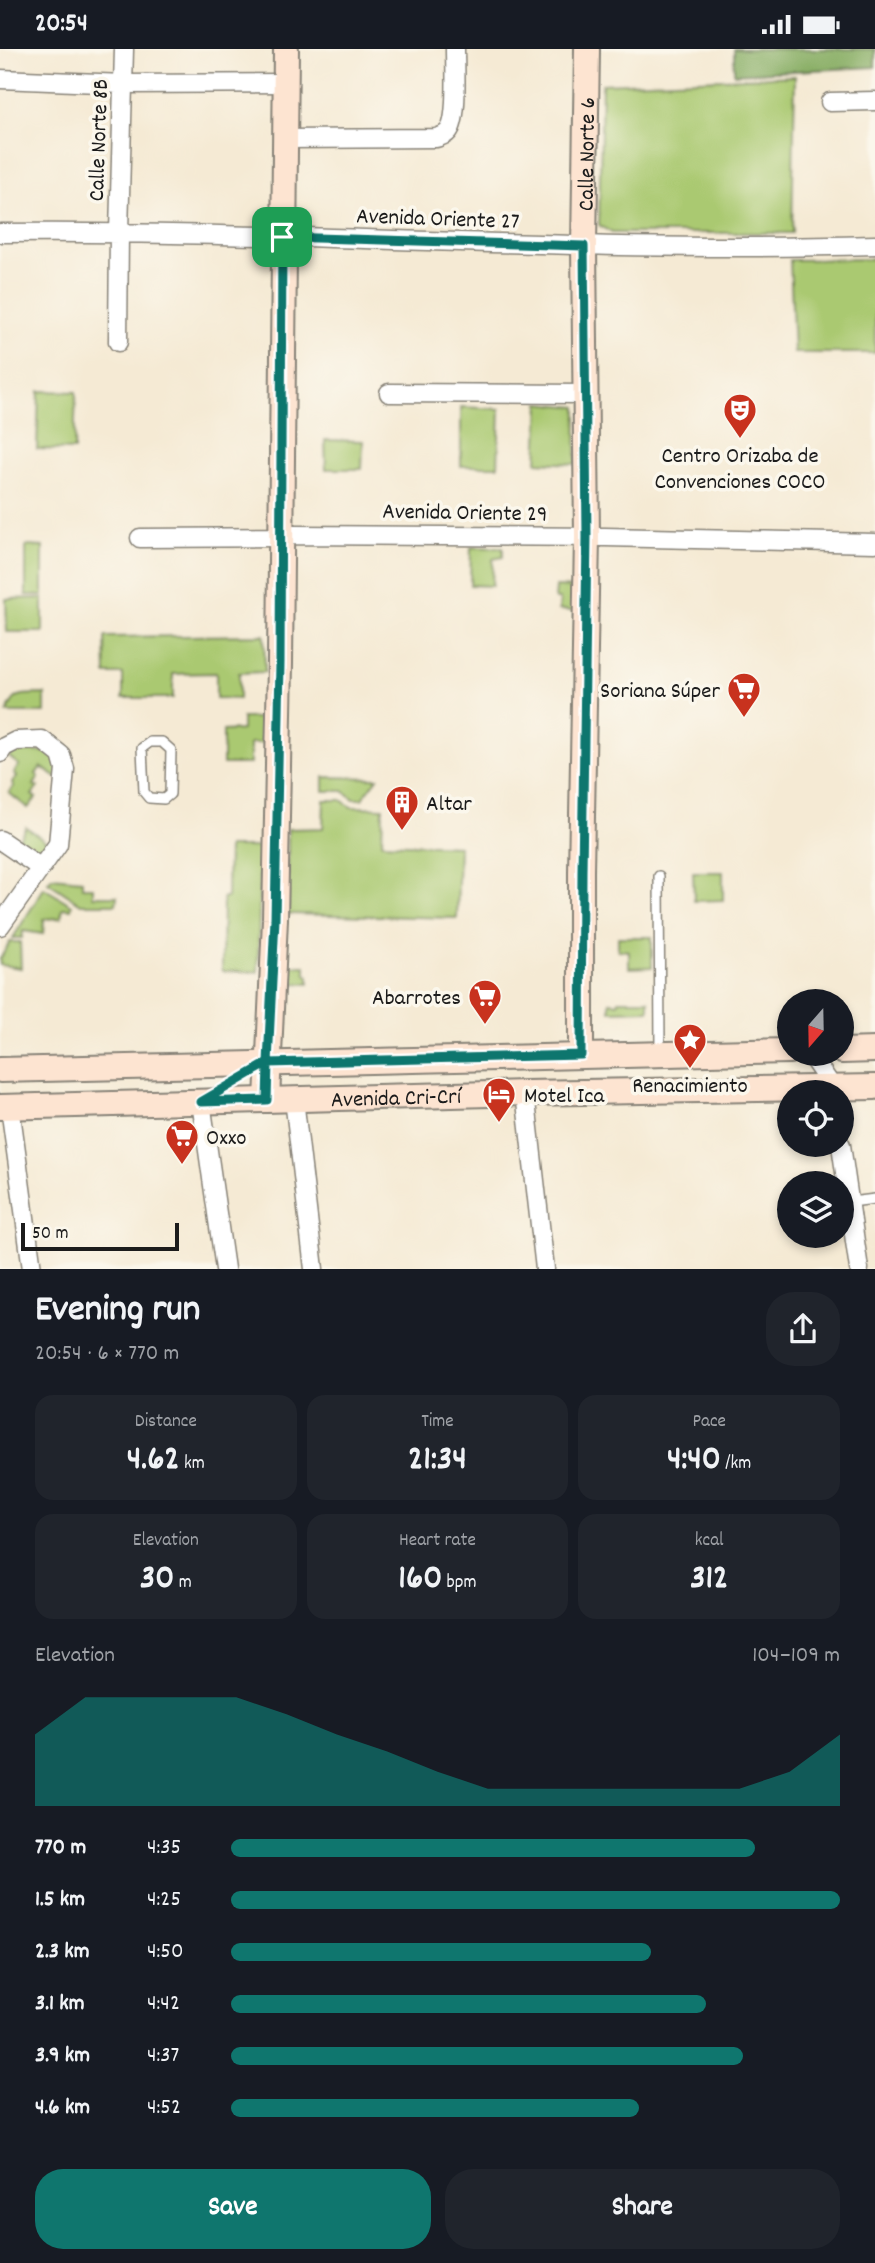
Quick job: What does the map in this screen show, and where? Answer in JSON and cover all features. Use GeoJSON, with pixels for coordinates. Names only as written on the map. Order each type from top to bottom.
{"type":"FeatureCollection","features":[{"type":"Feature","properties":{"kind":"street","name":"Calle Norte 8B"},"geometry":{"type":"LineString","coordinates":[[118,342],[124,49]]}},
{"type":"Feature","properties":{"kind":"street"},"geometry":{"type":"LineString","coordinates":[[267,1100],[275,909],[282,537],[282,237],[286,49]]}},
{"type":"Feature","properties":{"kind":"street"},"geometry":{"type":"LineString","coordinates":[[284,139],[436,138],[446,135],[454,116],[455,49]]}},
{"type":"Feature","properties":{"kind":"street","name":"Calle Norte 6"},"geometry":{"type":"LineString","coordinates":[[581,1055],[587,537],[584,246],[587,49]]}},
{"type":"Feature","properties":{"kind":"street"},"geometry":{"type":"LineString","coordinates":[[0,79],[124,84],[285,83]]}},
{"type":"Feature","properties":{"kind":"street"},"geometry":{"type":"LineString","coordinates":[[830,103],[875,101]]}},
{"type":"Feature","properties":{"kind":"street","name":"Avenida Oriente 27"},"geometry":{"type":"LineString","coordinates":[[0,233],[119,232],[584,246],[772,248],[875,245]]}},
{"type":"Feature","properties":{"kind":"street"},"geometry":{"type":"LineString","coordinates":[[389,393],[585,394]]}},
{"type":"Feature","properties":{"kind":"street","name":"Avenida Oriente 29"},"geometry":{"type":"LineString","coordinates":[[139,538],[282,537],[295,534],[875,543]]}},
{"type":"Feature","properties":{"kind":"street"},"geometry":{"type":"LineString","coordinates":[[0,753],[4,747],[16,741],[34,739],[49,744],[61,755],[65,769],[58,844],[0,926]]}},
{"type":"Feature","properties":{"kind":"street"},"geometry":{"type":"LineString","coordinates":[[0,840],[41,868]]}},
{"type":"Feature","properties":{"kind":"street"},"geometry":{"type":"LineString","coordinates":[[854,1051],[875,1050]]}},
{"type":"Feature","properties":{"kind":"street","name":"Avenida Cri-Crí"},"geometry":{"type":"LineString","coordinates":[[0,1070],[777,1051]]}},
{"type":"Feature","properties":{"kind":"street"},"geometry":{"type":"LineString","coordinates":[[225,1269],[201,1102],[268,1063]]}},
{"type":"Feature","properties":{"kind":"street","name":"Avenida Cri-Crí"},"geometry":{"type":"LineString","coordinates":[[854,1088],[875,1087]]}},
{"type":"Feature","properties":{"kind":"street","name":"Avenida Cri-Crí"},"geometry":{"type":"LineString","coordinates":[[5,1107],[525,1093],[777,1091]]}},
{"type":"Feature","properties":{"kind":"street"},"geometry":{"type":"LineString","coordinates":[[525,1093],[545,1269]]}},
{"type":"Feature","properties":{"kind":"street"},"geometry":{"type":"LineString","coordinates":[[294,1099],[314,1269]]}},
{"type":"Feature","properties":{"kind":"street"},"geometry":{"type":"LineString","coordinates":[[5,1107],[32,1269]]}},
{"type":"Feature","properties":{"kind":"street"},"geometry":{"type":"LineString","coordinates":[[854,1227],[859,1269]]}},
{"type":"Feature","properties":{"kind":"lane"},"geometry":{"type":"LineString","coordinates":[[150,742],[162,742],[171,750],[170,794],[164,799],[149,798],[144,792],[142,748],[150,742]]}},
{"type":"Feature","properties":{"kind":"lane"},"geometry":{"type":"LineString","coordinates":[[659,876],[660,1053]]}},
{"type":"Feature","properties":{"kind":"lane"},"geometry":{"type":"LineString","coordinates":[[854,1202],[875,1199]]}},
{"type":"Feature","properties":{"kind":"green space"},"geometry":{"type":"Polygon","coordinates":[[[734,49],[875,49],[875,67],[734,74],[734,49]]]}},
{"type":"Feature","properties":{"kind":"green space"},"geometry":{"type":"Polygon","coordinates":[[[795,76],[792,233],[612,233],[599,225],[602,84],[795,76]]]}},
{"type":"Feature","properties":{"kind":"green space"},"geometry":{"type":"Polygon","coordinates":[[[875,259],[875,353],[794,353],[790,260],[875,259]]]}},
{"type":"Feature","properties":{"kind":"green space"},"geometry":{"type":"Polygon","coordinates":[[[39,391],[76,392],[74,450],[37,449],[39,391]]]}},
{"type":"Feature","properties":{"kind":"green space"},"geometry":{"type":"Polygon","coordinates":[[[540,403],[577,407],[576,464],[537,462],[540,403]]]}},
{"type":"Feature","properties":{"kind":"green space"},"geometry":{"type":"Polygon","coordinates":[[[461,407],[500,409],[498,466],[461,466],[461,407]]]}},
{"type":"Feature","properties":{"kind":"green space"},"geometry":{"type":"Polygon","coordinates":[[[325,440],[363,441],[362,469],[326,469],[325,440]]]}},
{"type":"Feature","properties":{"kind":"green space"},"geometry":{"type":"Polygon","coordinates":[[[26,546],[43,547],[43,595],[26,595],[26,546]]]}},
{"type":"Feature","properties":{"kind":"green space"},"geometry":{"type":"Polygon","coordinates":[[[471,547],[503,548],[503,557],[493,559],[492,586],[470,585],[471,547]]]}},
{"type":"Feature","properties":{"kind":"green space"},"geometry":{"type":"Polygon","coordinates":[[[556,587],[576,588],[574,611],[559,610],[560,599],[555,599],[556,587]]]}},
{"type":"Feature","properties":{"kind":"green space"},"geometry":{"type":"Polygon","coordinates":[[[43,598],[43,632],[7,632],[6,599],[43,598]]]}},
{"type":"Feature","properties":{"kind":"green space"},"geometry":{"type":"Polygon","coordinates":[[[264,635],[265,672],[239,673],[239,699],[216,698],[216,673],[173,674],[173,698],[123,698],[123,674],[106,674],[105,637],[264,635]]]}},
{"type":"Feature","properties":{"kind":"green space"},"geometry":{"type":"Polygon","coordinates":[[[45,694],[45,713],[7,713],[13,700],[21,695],[45,694]]]}},
{"type":"Feature","properties":{"kind":"green space"},"geometry":{"type":"Polygon","coordinates":[[[242,718],[262,718],[262,743],[250,743],[250,764],[223,764],[223,731],[242,730],[242,718]]]}},
{"type":"Feature","properties":{"kind":"green space"},"geometry":{"type":"Polygon","coordinates":[[[13,751],[53,752],[61,770],[57,778],[41,767],[36,774],[39,777],[34,785],[38,787],[32,795],[36,798],[28,808],[9,793],[14,786],[12,783],[17,776],[14,773],[19,765],[9,757],[13,751]]]}},
{"type":"Feature","properties":{"kind":"green space"},"geometry":{"type":"Polygon","coordinates":[[[324,777],[378,778],[362,799],[354,799],[343,791],[324,791],[324,777]]]}},
{"type":"Feature","properties":{"kind":"green space"},"geometry":{"type":"Polygon","coordinates":[[[324,800],[341,800],[351,807],[383,808],[382,843],[459,846],[457,918],[288,914],[288,829],[323,828],[324,800]]]}},
{"type":"Feature","properties":{"kind":"green space"},"geometry":{"type":"Polygon","coordinates":[[[26,827],[46,841],[47,846],[41,854],[19,838],[26,827]]]}},
{"type":"Feature","properties":{"kind":"green space"},"geometry":{"type":"Polygon","coordinates":[[[228,847],[260,847],[258,972],[222,971],[223,898],[227,898],[228,847]]]}},
{"type":"Feature","properties":{"kind":"green space"},"geometry":{"type":"Polygon","coordinates":[[[693,872],[723,872],[723,900],[694,901],[693,872]]]}},
{"type":"Feature","properties":{"kind":"green space"},"geometry":{"type":"Polygon","coordinates":[[[52,877],[82,880],[82,887],[93,887],[93,896],[117,896],[116,904],[81,904],[48,882],[52,877]]]}},
{"type":"Feature","properties":{"kind":"green space"},"geometry":{"type":"Polygon","coordinates":[[[44,888],[72,905],[71,909],[63,908],[61,918],[44,919],[43,934],[23,931],[22,938],[13,938],[44,888]]]}},
{"type":"Feature","properties":{"kind":"green space"},"geometry":{"type":"Polygon","coordinates":[[[618,937],[652,937],[652,967],[629,968],[629,951],[618,950],[618,937]]]}},
{"type":"Feature","properties":{"kind":"green space"},"geometry":{"type":"Polygon","coordinates":[[[10,942],[20,942],[21,968],[0,965],[0,959],[10,942]]]}},
{"type":"Feature","properties":{"kind":"green space"},"geometry":{"type":"Polygon","coordinates":[[[289,966],[306,966],[309,984],[288,983],[289,966]]]}},
{"type":"Feature","properties":{"kind":"green space"},"geometry":{"type":"Polygon","coordinates":[[[619,1000],[649,1000],[649,1010],[610,1011],[610,1002],[618,1003],[619,1000]]]}},
{"type":"Feature","properties":{"kind":"place","name":"Centro Orizaba de Convenciones COCO"},"geometry":{"type":"Point","coordinates":[740,440]}},
{"type":"Feature","properties":{"kind":"place","name":"Soriana Súper"},"geometry":{"type":"Point","coordinates":[744,719]}},
{"type":"Feature","properties":{"kind":"place","name":"Altar"},"geometry":{"type":"Point","coordinates":[402,832]}},
{"type":"Feature","properties":{"kind":"place","name":"Abarrotes"},"geometry":{"type":"Point","coordinates":[485,1026]}},
{"type":"Feature","properties":{"kind":"place","name":"Renacimiento"},"geometry":{"type":"Point","coordinates":[690,1070]}},
{"type":"Feature","properties":{"kind":"place","name":"Motel Ica"},"geometry":{"type":"Point","coordinates":[499,1124]}},
{"type":"Feature","properties":{"kind":"place","name":"Oxxo"},"geometry":{"type":"Point","coordinates":[182,1166]}},
{"type":"Feature","properties":{"kind":"route"},"geometry":{"type":"LineString","coordinates":[[282,237],[280,663],[275,919],[268,1063],[201,1102],[267,1100],[268,1063],[581,1055],[587,537],[584,246],[282,237]]}}]}
